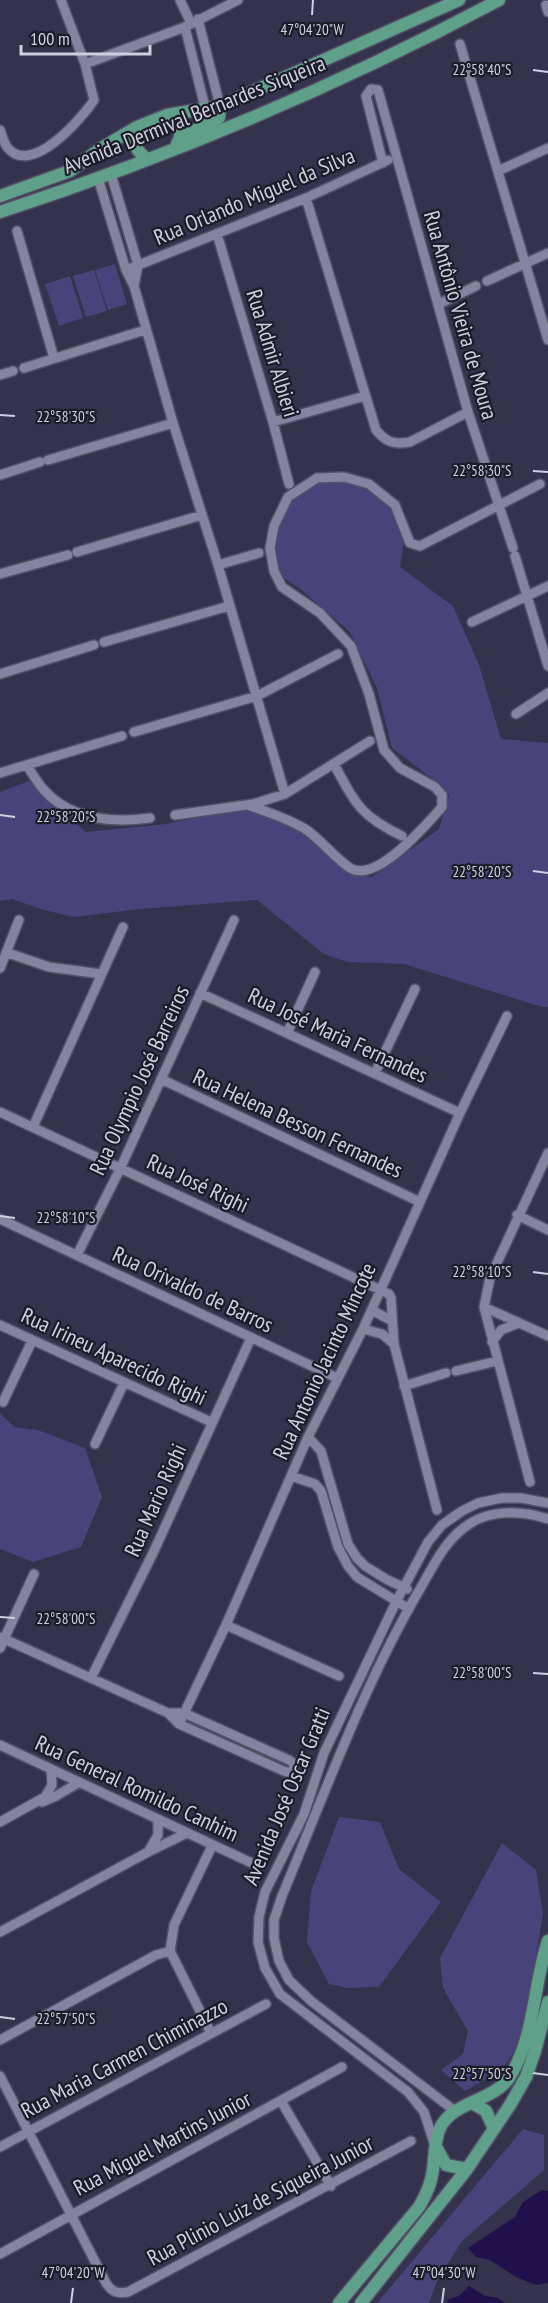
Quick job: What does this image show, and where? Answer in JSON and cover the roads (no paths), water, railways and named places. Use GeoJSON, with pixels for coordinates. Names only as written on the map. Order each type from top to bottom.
{"type":"FeatureCollection","features":[{"type":"Feature","properties":{"kind":"main road","name":"Avenida Dermival Bernardes Siqueira"},"geometry":{"type":"LineString","coordinates":[[0,196],[70,171],[100,149],[137,127],[167,115],[220,106],[435,4],[459,0]]}},
{"type":"Feature","properties":{"kind":"main road","name":"Avenida Dermival Bernardes Siqueira"},"geometry":{"type":"LineString","coordinates":[[0,212],[111,174],[245,120],[446,28],[499,0]]}},
{"type":"Feature","properties":{"kind":"main road"},"geometry":{"type":"LineString","coordinates":[[181,137],[219,118],[220,106]]}},
{"type":"Feature","properties":{"kind":"main road"},"geometry":{"type":"LineString","coordinates":[[167,115],[177,121],[180,126],[181,137],[174,150]]}},
{"type":"Feature","properties":{"kind":"main road"},"geometry":{"type":"LineString","coordinates":[[137,127],[134,143],[136,149],[147,159]]}},
{"type":"Feature","properties":{"kind":"main road"},"geometry":{"type":"LineString","coordinates":[[339,2303],[419,2207],[428,2191],[433,2171],[434,2143],[441,2126],[455,2111],[499,2090],[513,2070],[530,2019],[542,1958],[548,1941]]}},
{"type":"Feature","properties":{"kind":"main road"},"geometry":{"type":"LineString","coordinates":[[361,2303],[467,2169],[494,2129],[526,2077],[548,2002]]}},
{"type":"Feature","properties":{"kind":"main road"},"geometry":{"type":"LineString","coordinates":[[472,2103],[486,2111],[494,2129]]}},
{"type":"Feature","properties":{"kind":"main road"},"geometry":{"type":"LineString","coordinates":[[434,2143],[446,2164],[452,2168],[467,2169]]}},
{"type":"Feature","properties":{"kind":"street"},"geometry":{"type":"LineString","coordinates":[[0,130],[7,147],[17,154],[34,155],[66,133],[84,115],[94,100],[85,64],[60,0]]}},
{"type":"Feature","properties":{"kind":"street"},"geometry":{"type":"LineString","coordinates":[[180,0],[191,23],[220,106]]}},
{"type":"Feature","properties":{"kind":"street"},"geometry":{"type":"LineString","coordinates":[[85,64],[191,23],[238,0]]}},
{"type":"Feature","properties":{"kind":"street"},"geometry":{"type":"LineString","coordinates":[[191,23],[205,107]]}},
{"type":"Feature","properties":{"kind":"street"},"geometry":{"type":"LineString","coordinates":[[460,44],[548,340]]}},
{"type":"Feature","properties":{"kind":"street","name":"Rua Antônio Vieira de Moura"},"geometry":{"type":"LineString","coordinates":[[383,163],[366,96],[371,89],[378,90],[468,412],[499,504],[548,666]]}},
{"type":"Feature","properties":{"kind":"street"},"geometry":{"type":"LineString","coordinates":[[498,171],[548,148]]}},
{"type":"Feature","properties":{"kind":"street","name":"Rua Orlando Miguel da Silva"},"geometry":{"type":"LineString","coordinates":[[126,270],[306,198],[395,157]]}},
{"type":"Feature","properties":{"kind":"street"},"geometry":{"type":"LineString","coordinates":[[111,174],[138,265],[134,286]]}},
{"type":"Feature","properties":{"kind":"street"},"geometry":{"type":"LineString","coordinates":[[98,178],[126,270],[134,286],[172,423],[218,565],[285,794]]}},
{"type":"Feature","properties":{"kind":"street"},"geometry":{"type":"LineString","coordinates":[[306,198],[376,430],[384,440],[400,444],[410,442],[468,412]]}},
{"type":"Feature","properties":{"kind":"street"},"geometry":{"type":"LineString","coordinates":[[17,231],[54,358]]}},
{"type":"Feature","properties":{"kind":"street","name":"Rua Admir Albieri"},"geometry":{"type":"LineString","coordinates":[[217,234],[289,484]]}},
{"type":"Feature","properties":{"kind":"street"},"geometry":{"type":"LineString","coordinates":[[487,281],[548,253]]}},
{"type":"Feature","properties":{"kind":"street"},"geometry":{"type":"LineString","coordinates":[[439,304],[476,286]]}},
{"type":"Feature","properties":{"kind":"street"},"geometry":{"type":"LineString","coordinates":[[24,368],[145,330]]}},
{"type":"Feature","properties":{"kind":"street"},"geometry":{"type":"LineString","coordinates":[[0,375],[12,371]]}},
{"type":"Feature","properties":{"kind":"street"},"geometry":{"type":"LineString","coordinates":[[273,422],[365,396]]}},
{"type":"Feature","properties":{"kind":"street"},"geometry":{"type":"LineString","coordinates":[[0,474],[172,423]]}},
{"type":"Feature","properties":{"kind":"street"},"geometry":{"type":"LineString","coordinates":[[249,805],[306,829],[351,868],[361,871],[371,869],[407,846],[442,807],[442,795],[435,787],[400,768],[384,750],[369,694],[351,646],[320,613],[282,587],[274,571],[270,548],[274,526],[288,497],[316,478],[344,477],[369,484],[395,505],[410,543],[420,546],[540,484]]}},
{"type":"Feature","properties":{"kind":"street"},"geometry":{"type":"LineString","coordinates":[[0,574],[202,515]]}},
{"type":"Feature","properties":{"kind":"street"},"geometry":{"type":"LineString","coordinates":[[218,565],[259,553]]}},
{"type":"Feature","properties":{"kind":"street"},"geometry":{"type":"LineString","coordinates":[[472,622],[548,586]]}},
{"type":"Feature","properties":{"kind":"street"},"geometry":{"type":"LineString","coordinates":[[0,674],[229,606]]}},
{"type":"Feature","properties":{"kind":"street"},"geometry":{"type":"LineString","coordinates":[[134,732],[257,696],[338,654]]}},
{"type":"Feature","properties":{"kind":"street"},"geometry":{"type":"LineString","coordinates":[[516,714],[548,693]]}},
{"type":"Feature","properties":{"kind":"street"},"geometry":{"type":"LineString","coordinates":[[0,773],[122,736]]}},
{"type":"Feature","properties":{"kind":"street"},"geometry":{"type":"LineString","coordinates":[[175,815],[249,805],[285,794],[370,741]]}},
{"type":"Feature","properties":{"kind":"street"},"geometry":{"type":"LineString","coordinates":[[334,764],[355,802],[381,826],[402,836]]}},
{"type":"Feature","properties":{"kind":"street"},"geometry":{"type":"LineString","coordinates":[[27,766],[43,789],[71,810],[106,820],[127,821],[150,818]]}},
{"type":"Feature","properties":{"kind":"street"},"geometry":{"type":"LineString","coordinates":[[0,968],[8,953],[19,920]]}},
{"type":"Feature","properties":{"kind":"street","name":"Rua Olympio José Barreiros"},"geometry":{"type":"LineString","coordinates":[[78,1255],[234,920]]}},
{"type":"Feature","properties":{"kind":"street"},"geometry":{"type":"LineString","coordinates":[[33,1127],[123,927]]}},
{"type":"Feature","properties":{"kind":"street"},"geometry":{"type":"LineString","coordinates":[[8,953],[49,967],[101,974]]}},
{"type":"Feature","properties":{"kind":"street"},"geometry":{"type":"LineString","coordinates":[[287,1033],[315,972]]}},
{"type":"Feature","properties":{"kind":"street"},"geometry":{"type":"LineString","coordinates":[[375,1073],[415,989]]}},
{"type":"Feature","properties":{"kind":"street","name":"Rua José Maria Fernandes"},"geometry":{"type":"LineString","coordinates":[[200,993],[460,1113]]}},
{"type":"Feature","properties":{"kind":"street","name":"Rua Antonio Jacinto Mincote"},"geometry":{"type":"LineString","coordinates":[[179,1724],[226,1625],[308,1437],[372,1310],[460,1113],[507,1016]]}},
{"type":"Feature","properties":{"kind":"street","name":"Rua Helena Besson Fernandes"},"geometry":{"type":"LineString","coordinates":[[161,1079],[420,1202]]}},
{"type":"Feature","properties":{"kind":"street","name":"Rua José Righi"},"geometry":{"type":"LineString","coordinates":[[0,1112],[381,1289]]}},
{"type":"Feature","properties":{"kind":"street"},"geometry":{"type":"LineString","coordinates":[[530,1482],[484,1307],[490,1278],[517,1215],[548,1153]]}},
{"type":"Feature","properties":{"kind":"street"},"geometry":{"type":"LineString","coordinates":[[517,1215],[548,1230]]}},
{"type":"Feature","properties":{"kind":"street","name":"Rua Orivaldo de Barros"},"geometry":{"type":"LineString","coordinates":[[0,1219],[337,1378]]}},
{"type":"Feature","properties":{"kind":"street"},"geometry":{"type":"LineString","coordinates":[[381,1289],[391,1298],[394,1344],[436,1509]]}},
{"type":"Feature","properties":{"kind":"street"},"geometry":{"type":"LineString","coordinates":[[484,1307],[548,1336]]}},
{"type":"Feature","properties":{"kind":"street"},"geometry":{"type":"LineString","coordinates":[[372,1310],[392,1321]]}},
{"type":"Feature","properties":{"kind":"street"},"geometry":{"type":"LineString","coordinates":[[492,1342],[501,1330],[519,1323]]}},
{"type":"Feature","properties":{"kind":"street","name":"Rua Irineu Aparecido Righi"},"geometry":{"type":"LineString","coordinates":[[0,1325],[211,1422]]}},
{"type":"Feature","properties":{"kind":"street"},"geometry":{"type":"LineString","coordinates":[[363,1329],[382,1334],[394,1344]]}},
{"type":"Feature","properties":{"kind":"street","name":"Rua Mario Righi"},"geometry":{"type":"LineString","coordinates":[[91,1678],[154,1551],[251,1338]]}},
{"type":"Feature","properties":{"kind":"street"},"geometry":{"type":"LineString","coordinates":[[3,1402],[32,1341]]}},
{"type":"Feature","properties":{"kind":"street"},"geometry":{"type":"LineString","coordinates":[[456,1371],[497,1361]]}},
{"type":"Feature","properties":{"kind":"street"},"geometry":{"type":"LineString","coordinates":[[404,1386],[446,1373]]}},
{"type":"Feature","properties":{"kind":"street"},"geometry":{"type":"LineString","coordinates":[[95,1444],[124,1383]]}},
{"type":"Feature","properties":{"kind":"street"},"geometry":{"type":"LineString","coordinates":[[308,1437],[321,1451],[348,1544],[357,1558],[386,1579],[417,1594]]}},
{"type":"Feature","properties":{"kind":"street"},"geometry":{"type":"LineString","coordinates":[[291,1476],[315,1484],[321,1491],[338,1547],[357,1578],[409,1609]]}},
{"type":"Feature","properties":{"kind":"street","name":"Avenida José Oscar Gratti"},"geometry":{"type":"LineString","coordinates":[[434,2143],[424,2112],[408,2092],[280,1994],[265,1968],[258,1942],[259,1917],[265,1892],[300,1824],[324,1753],[396,1602],[428,1542],[442,1525],[478,1503],[502,1498],[521,1498],[548,1503]]}},
{"type":"Feature","properties":{"kind":"street","name":"Avenida José Oscar Gratti"},"geometry":{"type":"LineString","coordinates":[[455,2111],[310,2001],[289,1980],[279,1960],[274,1938],[274,1920],[369,1685],[448,1541],[466,1525],[490,1516],[513,1512],[548,1519]]}},
{"type":"Feature","properties":{"kind":"street"},"geometry":{"type":"LineString","coordinates":[[0,1648],[2,1638],[34,1574]]}},
{"type":"Feature","properties":{"kind":"street"},"geometry":{"type":"LineString","coordinates":[[226,1625],[339,1676]]}},
{"type":"Feature","properties":{"kind":"street"},"geometry":{"type":"LineString","coordinates":[[2,1638],[168,1713],[179,1724],[286,1772],[292,1772],[294,1769],[293,1763],[289,1760],[184,1713],[168,1713]]}},
{"type":"Feature","properties":{"kind":"street","name":"Rua General Romildo Canhim"},"geometry":{"type":"LineString","coordinates":[[0,1744],[78,1783],[258,1866]]}},
{"type":"Feature","properties":{"kind":"street"},"geometry":{"type":"LineString","coordinates":[[0,1822],[45,1797],[52,1785],[51,1769]]}},
{"type":"Feature","properties":{"kind":"street"},"geometry":{"type":"LineString","coordinates":[[31,1806],[56,1796],[78,1783]]}},
{"type":"Feature","properties":{"kind":"street"},"geometry":{"type":"LineString","coordinates":[[148,1852],[158,1835],[158,1819]]}},
{"type":"Feature","properties":{"kind":"street"},"geometry":{"type":"LineString","coordinates":[[0,1932],[187,1833]]}},
{"type":"Feature","properties":{"kind":"street"},"geometry":{"type":"LineString","coordinates":[[212,1846],[174,1925],[170,1951],[212,2033]]}},
{"type":"Feature","properties":{"kind":"street"},"geometry":{"type":"LineString","coordinates":[[0,2040],[156,1955],[170,1951]]}},
{"type":"Feature","properties":{"kind":"street","name":"Rua Maria Carmen Chiminazzo"},"geometry":{"type":"LineString","coordinates":[[0,2147],[266,2004]]}},
{"type":"Feature","properties":{"kind":"street","name":"Rua Miguel Martins Junior"},"geometry":{"type":"LineString","coordinates":[[0,2254],[342,2067]]}},
{"type":"Feature","properties":{"kind":"street"},"geometry":{"type":"LineString","coordinates":[[0,2076],[71,2214]]}},
{"type":"Feature","properties":{"kind":"street"},"geometry":{"type":"LineString","coordinates":[[281,2101],[331,2186]]}},
{"type":"Feature","properties":{"kind":"street","name":"Rua Plinio Luiz de Siqueira Junior"},"geometry":{"type":"LineString","coordinates":[[71,2214],[111,2291],[128,2292],[331,2186],[411,2141]]}}]}
